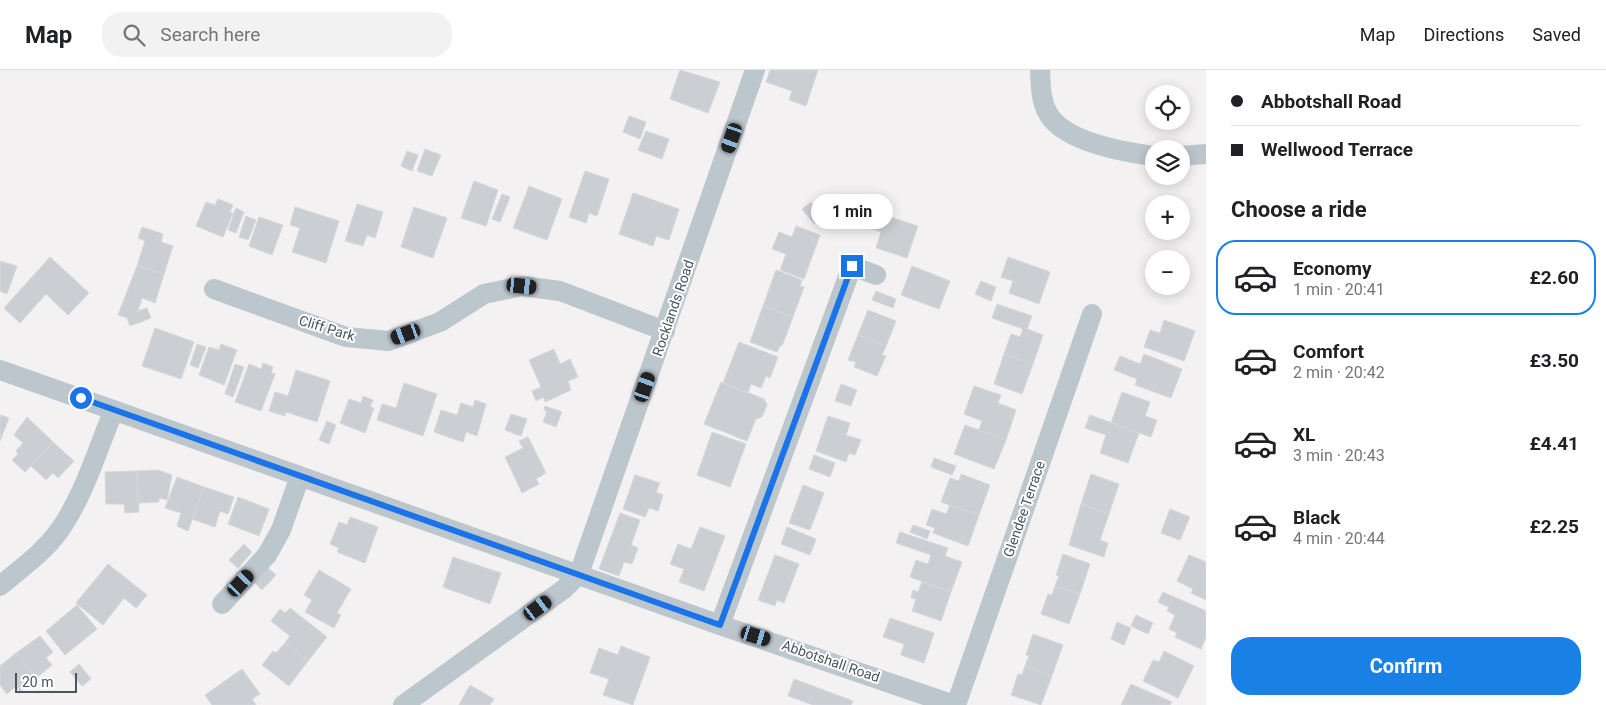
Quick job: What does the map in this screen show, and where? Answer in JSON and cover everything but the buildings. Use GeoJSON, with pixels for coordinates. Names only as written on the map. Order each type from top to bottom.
{"type":"FeatureCollection","features":[{"type":"Feature","properties":{"kind":"street","name":"Rocklands Road"},"geometry":{"type":"LineString","coordinates":[[579,574],[755,70]]}},
{"type":"Feature","properties":{"kind":"street"},"geometry":{"type":"LineString","coordinates":[[1040,70],[1041,97],[1049,116],[1068,131],[1119,152],[1145,155]]}},
{"type":"Feature","properties":{"kind":"street"},"geometry":{"type":"LineString","coordinates":[[1190,155],[1206,154]]}},
{"type":"Feature","properties":{"kind":"street"},"geometry":{"type":"LineString","coordinates":[[720,625],[852,266],[876,275]]}},
{"type":"Feature","properties":{"kind":"street","name":"Cliff Park"},"geometry":{"type":"LineString","coordinates":[[214,289],[346,337],[389,341],[440,322],[484,294],[522,286],[560,291],[665,331]]}},
{"type":"Feature","properties":{"kind":"street","name":"Glendee Terrace"},"geometry":{"type":"LineString","coordinates":[[955,705],[1092,314]]}},
{"type":"Feature","properties":{"kind":"street","name":"Abbotshall Road"},"geometry":{"type":"LineString","coordinates":[[0,370],[720,625],[955,705]]}},
{"type":"Feature","properties":{"kind":"street"},"geometry":{"type":"LineString","coordinates":[[0,586],[37,554],[58,532],[73,509],[114,410]]}},
{"type":"Feature","properties":{"kind":"street"},"geometry":{"type":"LineString","coordinates":[[222,604],[267,554],[281,530],[300,476]]}},
{"type":"Feature","properties":{"kind":"street"},"geometry":{"type":"LineString","coordinates":[[404,705],[564,589],[579,574]]}},
{"type":"Feature","properties":{"kind":"route"},"geometry":{"type":"LineString","coordinates":[[81,398],[720,625],[852,266]]}}]}
